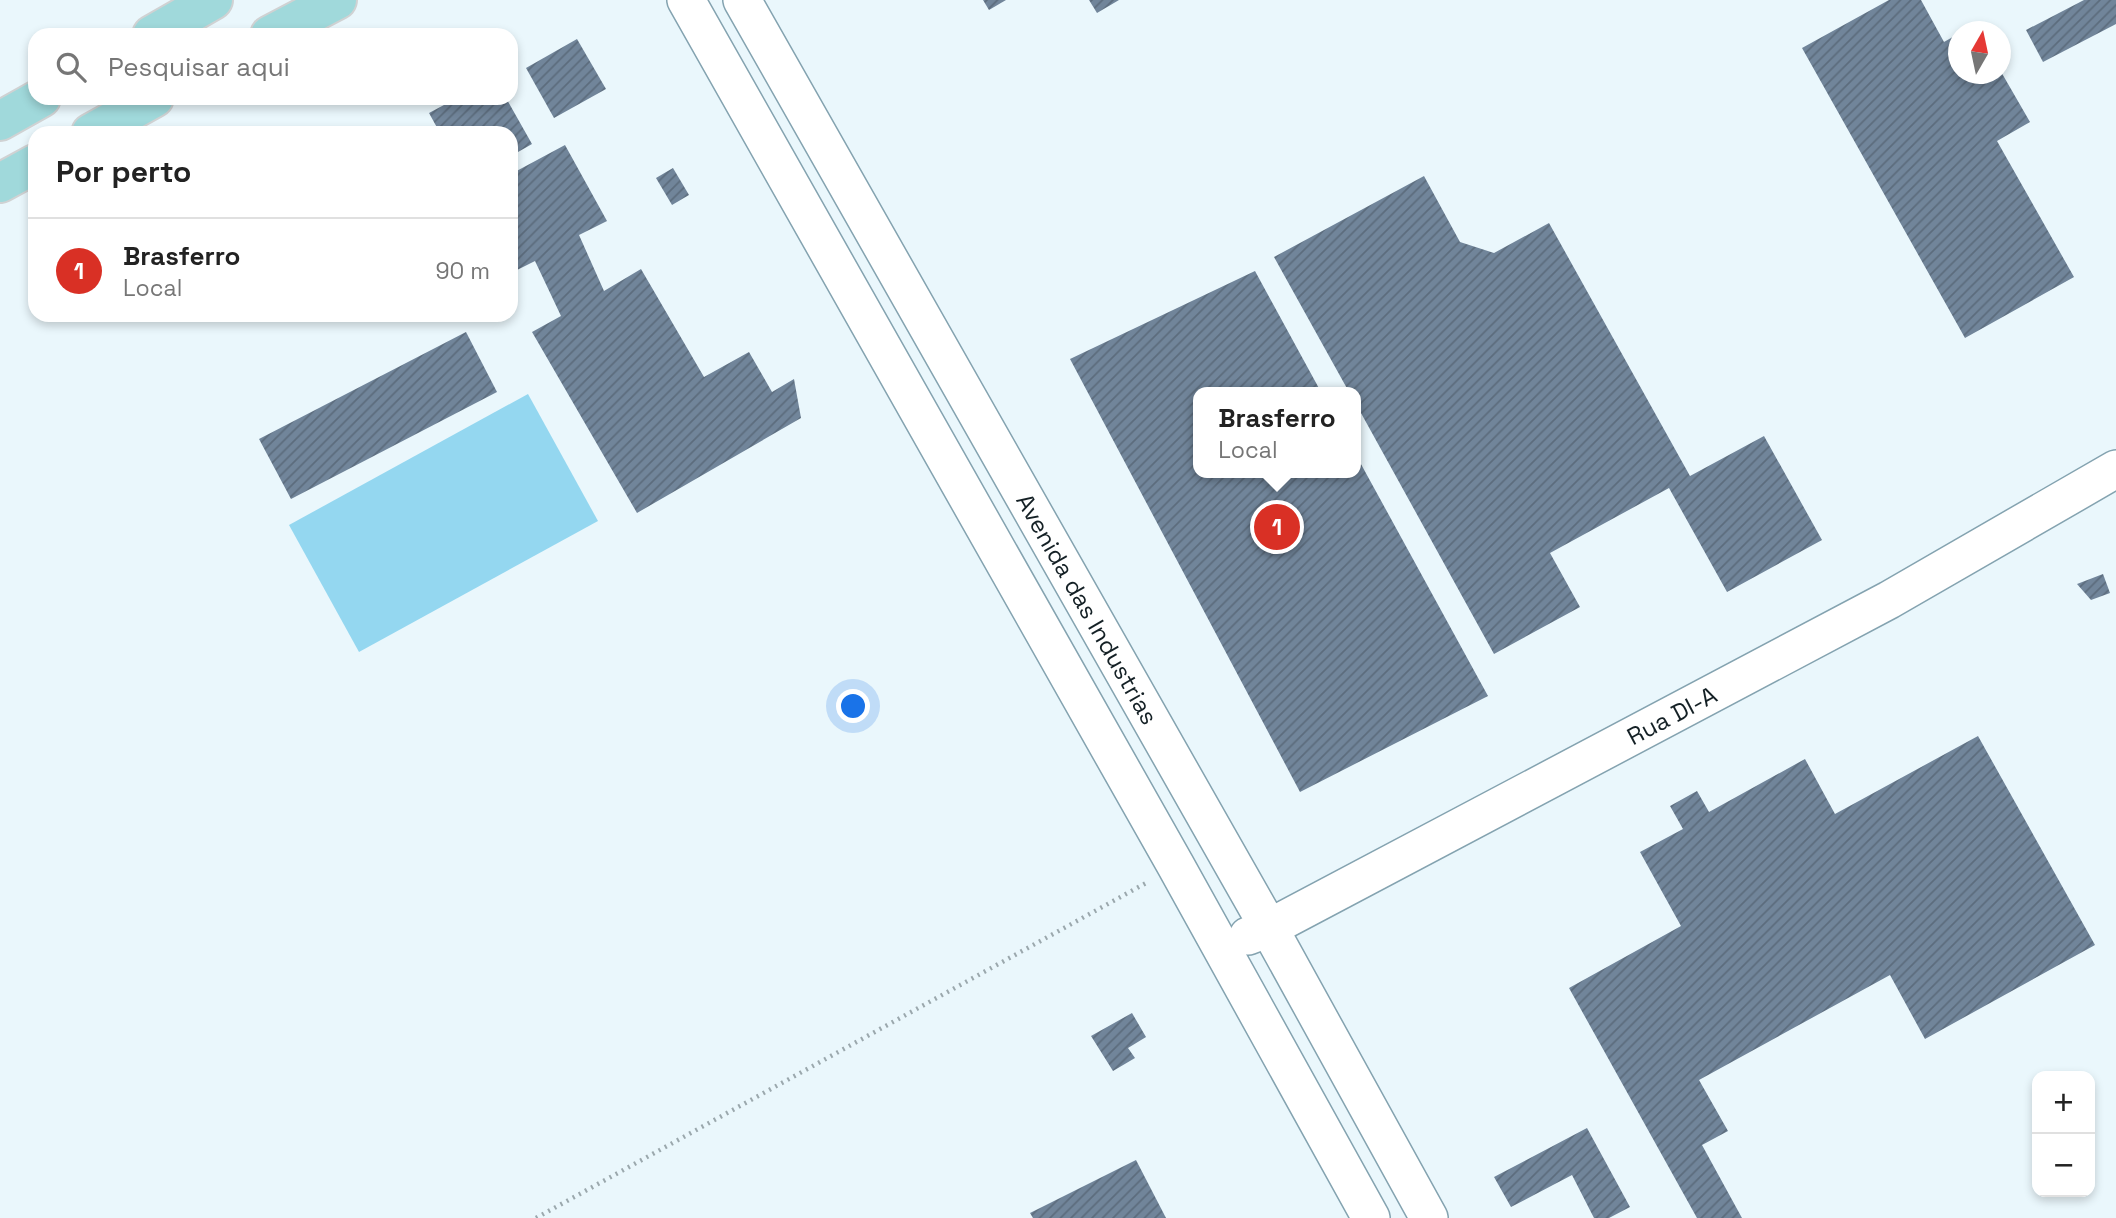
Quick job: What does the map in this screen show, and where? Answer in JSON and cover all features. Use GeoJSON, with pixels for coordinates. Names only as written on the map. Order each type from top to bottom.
{"type":"FeatureCollection","features":[{"type":"Feature","properties":{"kind":"main road"},"geometry":{"type":"LineString","coordinates":[[164,28],[213,0]]}},
{"type":"Feature","properties":{"kind":"main road"},"geometry":{"type":"LineString","coordinates":[[283,28],[337,0]]}},
{"type":"Feature","properties":{"kind":"main road"},"geometry":{"type":"LineString","coordinates":[[0,121],[29,105]]}},
{"type":"Feature","properties":{"kind":"main road"},"geometry":{"type":"LineString","coordinates":[[104,126],[141,105]]}},
{"type":"Feature","properties":{"kind":"main road"},"geometry":{"type":"LineString","coordinates":[[1,181],[28,168]]}},
{"type":"Feature","properties":{"kind":"street","name":"Avenida das Industrias"},"geometry":{"type":"LineString","coordinates":[[686,0],[1176,866],[1371,1218]]}},
{"type":"Feature","properties":{"kind":"street","name":"Avenida das Industrias"},"geometry":{"type":"LineString","coordinates":[[742,0],[1269,928],[1429,1218]]}},
{"type":"Feature","properties":{"kind":"street"},"geometry":{"type":"LineString","coordinates":[[915,405],[963,388]]}},
{"type":"Feature","properties":{"kind":"street","name":"Rua DI-A"},"geometry":{"type":"LineString","coordinates":[[1220,945],[1269,928],[1889,600],[2116,469]]}},
{"type":"Feature","properties":{"kind":"path"},"geometry":{"type":"LineString","coordinates":[[536,1218],[1176,866]]}},
{"type":"Feature","properties":{"kind":"shaded area"},"geometry":{"type":"Polygon","coordinates":[[[528,394],[598,521],[359,652],[289,525],[528,394]]]}},
{"type":"Feature","properties":{"kind":"building"},"geometry":{"type":"Polygon","coordinates":[[[983,0],[1006,0],[989,10],[983,0]]]}},
{"type":"Feature","properties":{"kind":"building"},"geometry":{"type":"Polygon","coordinates":[[[1089,0],[1119,0],[1097,13],[1089,0]]]}},
{"type":"Feature","properties":{"kind":"building"},"geometry":{"type":"Polygon","coordinates":[[[1889,0],[1921,0],[1944,42],[1948,40],[1948,84],[2008,84],[2030,122],[1997,141],[2074,277],[1965,338],[1802,48],[1889,0]]]}},
{"type":"Feature","properties":{"kind":"building"},"geometry":{"type":"Polygon","coordinates":[[[2084,0],[2116,0],[2116,24],[2043,62],[2026,30],[2084,0]]]}},
{"type":"Feature","properties":{"kind":"building"},"geometry":{"type":"Polygon","coordinates":[[[577,39],[606,89],[554,118],[526,68],[577,39]]]}},
{"type":"Feature","properties":{"kind":"building"},"geometry":{"type":"Polygon","coordinates":[[[444,105],[510,105],[532,144],[518,152],[518,126],[436,126],[429,113],[444,105]]]}},
{"type":"Feature","properties":{"kind":"building"},"geometry":{"type":"Polygon","coordinates":[[[565,145],[607,221],[579,235],[604,291],[641,269],[704,377],[749,352],[772,392],[794,379],[801,418],[637,513],[532,332],[561,316],[535,261],[518,270],[518,170],[565,145]]]}},
{"type":"Feature","properties":{"kind":"building"},"geometry":{"type":"Polygon","coordinates":[[[673,168],[689,195],[672,205],[656,178],[673,168]]]}},
{"type":"Feature","properties":{"kind":"building"},"geometry":{"type":"Polygon","coordinates":[[[1424,176],[1460,242],[1494,253],[1549,223],[1690,476],[1764,436],[1822,540],[1727,592],[1669,488],[1550,553],[1580,607],[1494,654],[1361,413],[1361,387],[1346,387],[1274,257],[1424,176]]]}},
{"type":"Feature","properties":{"kind":"building"},"geometry":{"type":"Polygon","coordinates":[[[1255,271],[1318,387],[1193,387],[1193,478],[1361,478],[1361,464],[1488,696],[1300,792],[1070,359],[1255,271]]]}},
{"type":"Feature","properties":{"kind":"building"},"geometry":{"type":"Polygon","coordinates":[[[466,332],[497,392],[291,499],[259,439],[466,332]]]}},
{"type":"Feature","properties":{"kind":"building"},"geometry":{"type":"Polygon","coordinates":[[[2103,574],[2110,593],[2091,600],[2077,584],[2103,574]]]}},
{"type":"Feature","properties":{"kind":"building"},"geometry":{"type":"Polygon","coordinates":[[[1978,736],[2095,945],[1925,1039],[1890,975],[1699,1080],[1728,1131],[1702,1145],[1742,1218],[1697,1218],[1569,988],[1681,926],[1640,852],[1683,829],[1670,806],[1697,791],[1709,812],[1805,759],[1835,814],[1978,736]]]}},
{"type":"Feature","properties":{"kind":"building"},"geometry":{"type":"Polygon","coordinates":[[[1132,1013],[1146,1037],[1128,1048],[1135,1058],[1113,1071],[1091,1036],[1132,1013]]]}},
{"type":"Feature","properties":{"kind":"building"},"geometry":{"type":"Polygon","coordinates":[[[1587,1128],[1630,1207],[1609,1218],[1594,1218],[1572,1175],[1511,1207],[1494,1177],[1587,1128]]]}},
{"type":"Feature","properties":{"kind":"building"},"geometry":{"type":"Polygon","coordinates":[[[1136,1160],[1166,1218],[1033,1218],[1030,1213],[1136,1160]]]}},
{"type":"Feature","properties":{"kind":"place","name":"Brasferro"},"geometry":{"type":"Point","coordinates":[1277,527]}}]}
